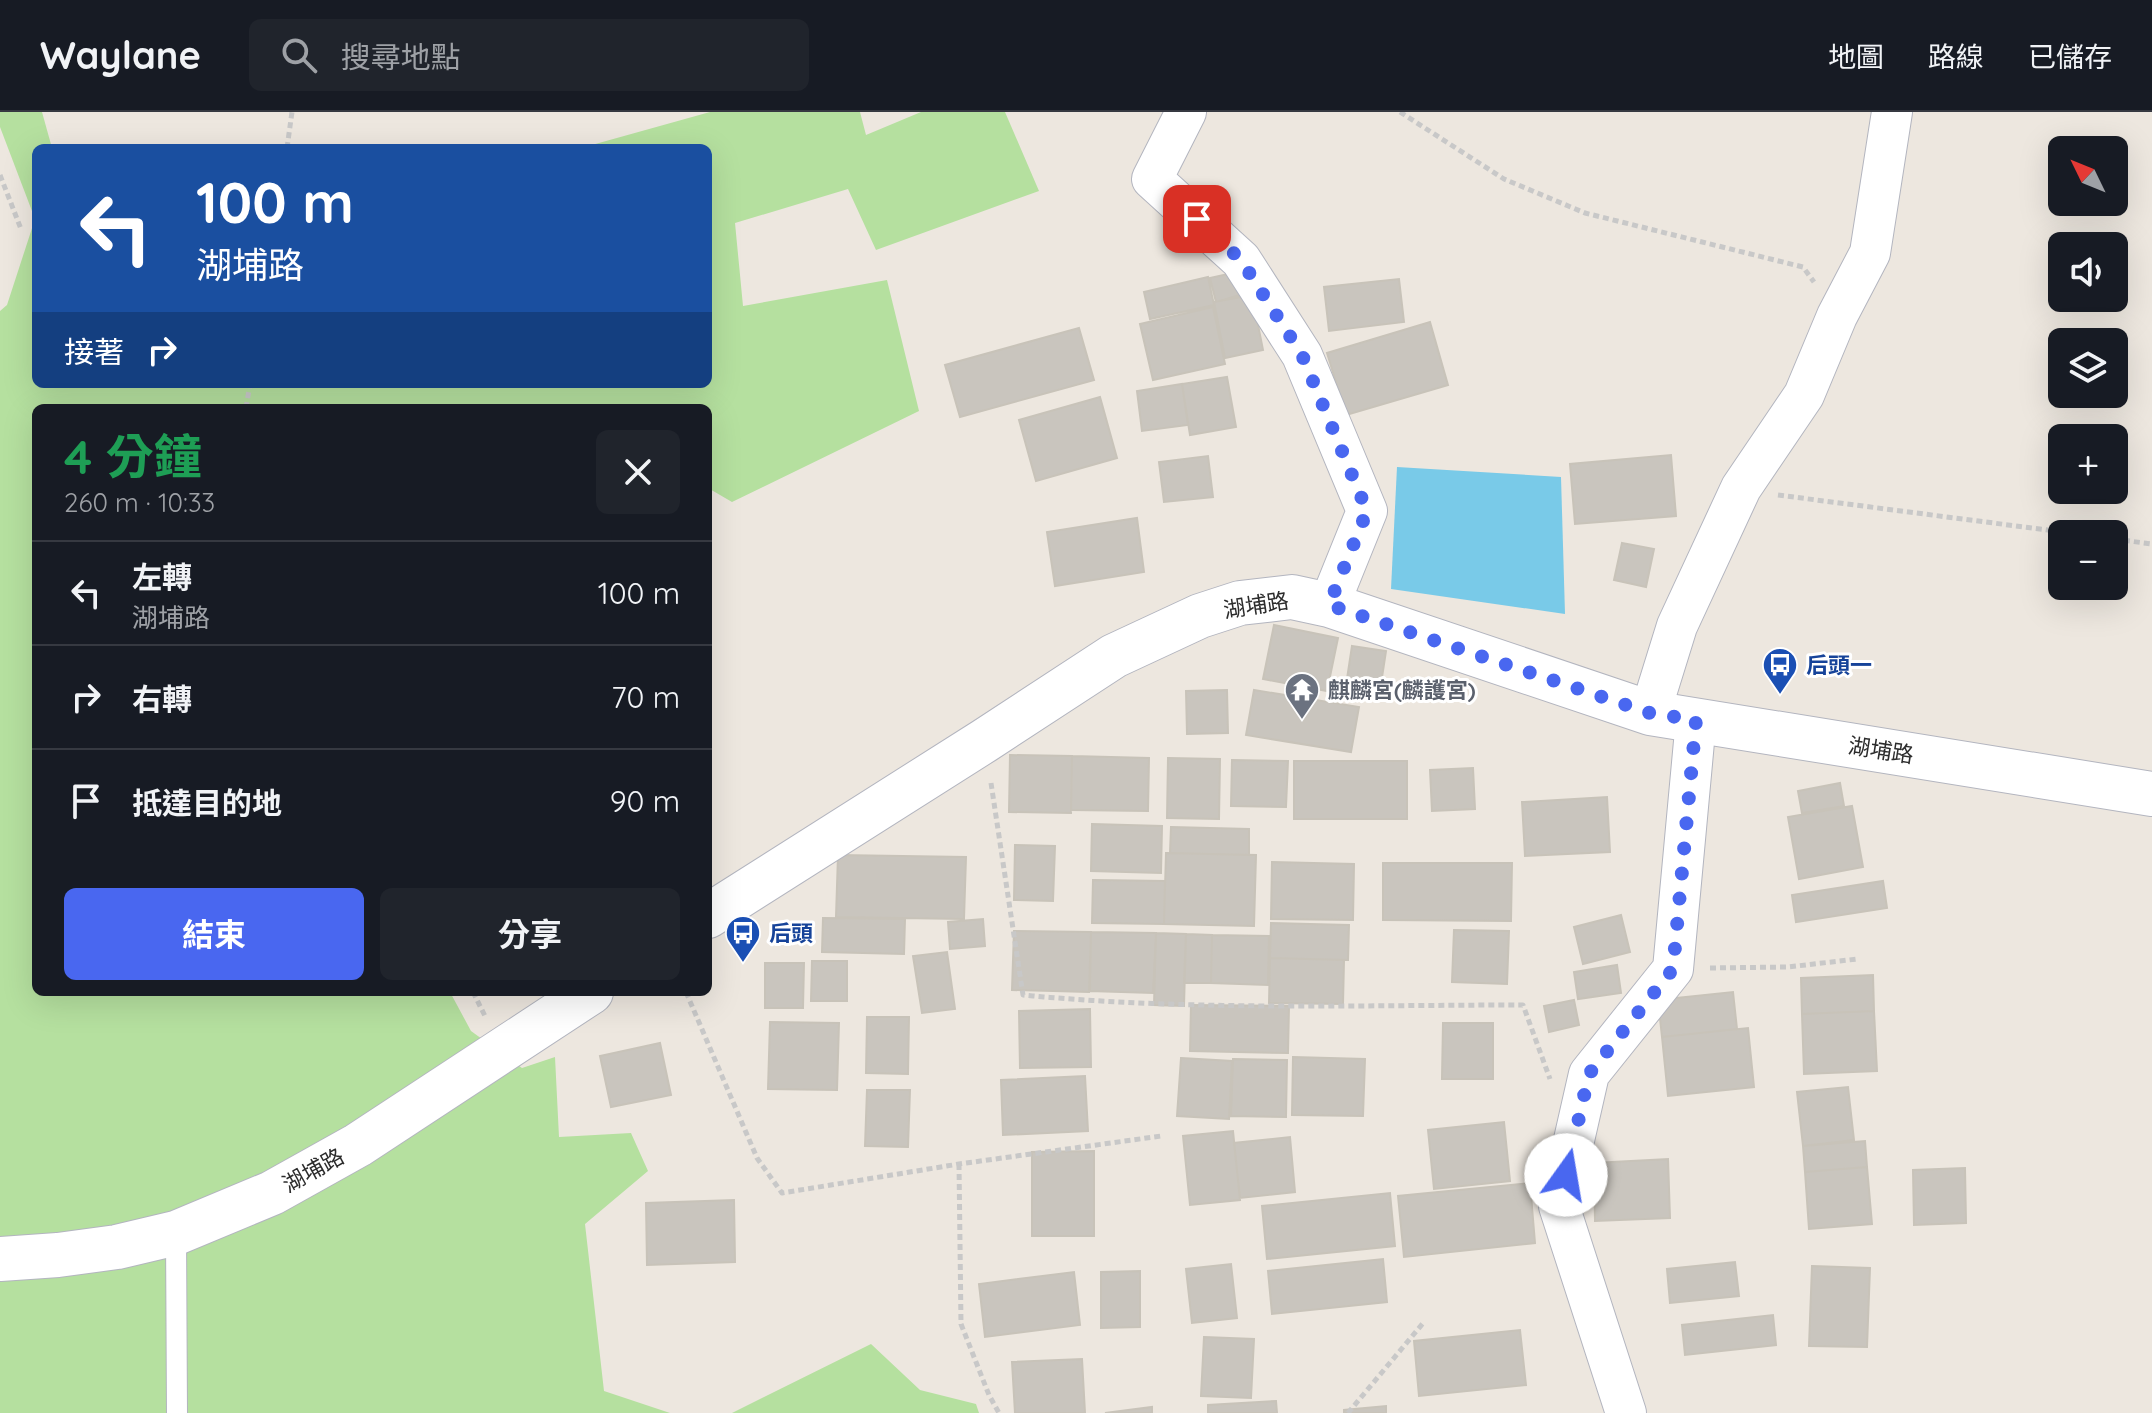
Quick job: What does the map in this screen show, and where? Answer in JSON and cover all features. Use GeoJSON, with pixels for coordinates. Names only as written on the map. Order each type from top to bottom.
{"type":"FeatureCollection","features":[{"type":"Feature","properties":{"kind":"main road","name":"湖埔路"},"geometry":{"type":"LineString","coordinates":[[712,913],[1114,656],[1200,616],[1240,603],[1292,597],[1329,605],[1650,713],[2152,794]]}},
{"type":"Feature","properties":{"kind":"main road","name":"湖埔路"},"geometry":{"type":"LineString","coordinates":[[0,1259],[102,1249],[176,1233],[272,1193],[358,1145],[585,996]]}},
{"type":"Feature","properties":{"kind":"street"},"geometry":{"type":"LineString","coordinates":[[1186,112],[1152,179],[1241,260],[1302,355],[1367,511],[1329,605]]}},
{"type":"Feature","properties":{"kind":"street"},"geometry":{"type":"LineString","coordinates":[[1650,713],[1677,626],[1741,488],[1804,395],[1837,316],[1870,253],[1892,112]]}},
{"type":"Feature","properties":{"kind":"street"},"geometry":{"type":"LineString","coordinates":[[1626,1413],[1559,1206],[1589,1074],[1673,969],[1696,720]]}},
{"type":"Feature","properties":{"kind":"lane"},"geometry":{"type":"LineString","coordinates":[[176,1233],[177,1413]]}},
{"type":"Feature","properties":{"kind":"path"},"geometry":{"type":"LineString","coordinates":[[288,144],[292,112]]}},
{"type":"Feature","properties":{"kind":"path"},"geometry":{"type":"LineString","coordinates":[[1400,112],[1504,179],[1585,213],[1803,267],[1837,316]]}},
{"type":"Feature","properties":{"kind":"path"},"geometry":{"type":"LineString","coordinates":[[0,175],[21,229]]}},
{"type":"Feature","properties":{"kind":"path"},"geometry":{"type":"LineString","coordinates":[[1741,488],[2048,530]]}},
{"type":"Feature","properties":{"kind":"path"},"geometry":{"type":"LineString","coordinates":[[2128,541],[2152,544]]}},
{"type":"Feature","properties":{"kind":"path"},"geometry":{"type":"LineString","coordinates":[[984,741],[1023,995],[1096,1002],[1305,1006],[1523,1005],[1553,1089]]}},
{"type":"Feature","properties":{"kind":"path"},"geometry":{"type":"LineString","coordinates":[[1673,969],[1788,967],[1857,959]]}},
{"type":"Feature","properties":{"kind":"path"},"geometry":{"type":"LineString","coordinates":[[688,996],[757,1158],[782,1193],[1161,1136]]}},
{"type":"Feature","properties":{"kind":"path"},"geometry":{"type":"LineString","coordinates":[[959,1164],[961,1324],[999,1413]]}},
{"type":"Feature","properties":{"kind":"path"},"geometry":{"type":"LineString","coordinates":[[1348,1413],[1424,1322]]}},
{"type":"Feature","properties":{"kind":"green space"},"geometry":{"type":"Polygon","coordinates":[[[0,112],[42,112],[51,144],[32,144],[32,211],[0,127],[0,112]]]}},
{"type":"Feature","properties":{"kind":"green space"},"geometry":{"type":"Polygon","coordinates":[[[710,112],[860,112],[866,135],[921,112],[1005,112],[1039,191],[876,250],[848,189],[735,223],[743,306],[887,280],[919,411],[732,502],[712,490],[712,404],[32,404],[32,996],[452,996],[471,1031],[522,1068],[555,1057],[559,1137],[631,1133],[648,1171],[585,1224],[604,1391],[670,1413],[0,1413],[0,311],[7,305],[32,228],[32,388],[712,388],[712,144],[595,144],[710,112]]]}},
{"type":"Feature","properties":{"kind":"green space"},"geometry":{"type":"Polygon","coordinates":[[[871,1344],[920,1390],[976,1404],[979,1413],[732,1413],[871,1344]]]}},
{"type":"Feature","properties":{"kind":"water"},"geometry":{"type":"Polygon","coordinates":[[[1397,467],[1561,477],[1565,614],[1391,589],[1397,467]]]}},
{"type":"Feature","properties":{"kind":"building"},"geometry":{"type":"Polygon","coordinates":[[[1242,271],[1247,293],[1216,302],[1210,278],[1242,271]]]}},
{"type":"Feature","properties":{"kind":"building"},"geometry":{"type":"Polygon","coordinates":[[[1208,277],[1214,305],[1150,319],[1144,292],[1208,277]]]}},
{"type":"Feature","properties":{"kind":"building"},"geometry":{"type":"Polygon","coordinates":[[[1399,279],[1404,322],[1329,331],[1324,287],[1399,279]]]}},
{"type":"Feature","properties":{"kind":"building"},"geometry":{"type":"Polygon","coordinates":[[[1252,295],[1263,350],[1225,358],[1214,302],[1252,295]]]}},
{"type":"Feature","properties":{"kind":"building"},"geometry":{"type":"Polygon","coordinates":[[[1213,307],[1225,364],[1153,380],[1140,324],[1213,307]]]}},
{"type":"Feature","properties":{"kind":"building"},"geometry":{"type":"Polygon","coordinates":[[[1430,322],[1448,385],[1346,415],[1327,353],[1430,322]]]}},
{"type":"Feature","properties":{"kind":"building"},"geometry":{"type":"Polygon","coordinates":[[[1079,328],[1094,380],[960,417],[945,365],[1079,328]]]}},
{"type":"Feature","properties":{"kind":"building"},"geometry":{"type":"Polygon","coordinates":[[[1227,377],[1236,427],[1190,435],[1182,384],[1227,377]]]}},
{"type":"Feature","properties":{"kind":"building"},"geometry":{"type":"Polygon","coordinates":[[[1182,384],[1188,425],[1142,431],[1137,391],[1182,384]]]}},
{"type":"Feature","properties":{"kind":"building"},"geometry":{"type":"Polygon","coordinates":[[[1100,397],[1117,458],[1036,481],[1019,420],[1100,397]]]}},
{"type":"Feature","properties":{"kind":"building"},"geometry":{"type":"Polygon","coordinates":[[[1671,455],[1676,516],[1575,524],[1570,464],[1671,455]]]}},
{"type":"Feature","properties":{"kind":"building"},"geometry":{"type":"Polygon","coordinates":[[[1208,456],[1213,497],[1164,502],[1159,462],[1208,456]]]}},
{"type":"Feature","properties":{"kind":"building"},"geometry":{"type":"Polygon","coordinates":[[[1137,518],[1144,572],[1055,586],[1047,532],[1137,518]]]}},
{"type":"Feature","properties":{"kind":"building"},"geometry":{"type":"Polygon","coordinates":[[[1622,543],[1654,549],[1646,587],[1614,580],[1622,543]]]}},
{"type":"Feature","properties":{"kind":"building"},"geometry":{"type":"Polygon","coordinates":[[[1274,625],[1338,638],[1327,691],[1263,679],[1274,625]]]}},
{"type":"Feature","properties":{"kind":"building"},"geometry":{"type":"Polygon","coordinates":[[[1352,646],[1386,651],[1379,697],[1345,692],[1352,646]]]}},
{"type":"Feature","properties":{"kind":"building"},"geometry":{"type":"Polygon","coordinates":[[[1227,690],[1228,733],[1187,734],[1186,691],[1227,690]]]}},
{"type":"Feature","properties":{"kind":"building","name":"麒麟宮(麟護宮)"},"geometry":{"type":"Polygon","coordinates":[[[1254,690],[1359,707],[1351,752],[1246,735],[1254,690]]]}},
{"type":"Feature","properties":{"kind":"building"},"geometry":{"type":"Polygon","coordinates":[[[1010,755],[1072,756],[1071,813],[1009,812],[1010,755]]]}},
{"type":"Feature","properties":{"kind":"building"},"geometry":{"type":"Polygon","coordinates":[[[1072,756],[1149,758],[1148,811],[1071,810],[1072,756]]]}},
{"type":"Feature","properties":{"kind":"building"},"geometry":{"type":"Polygon","coordinates":[[[1168,758],[1220,759],[1219,819],[1167,818],[1168,758]]]}},
{"type":"Feature","properties":{"kind":"building"},"geometry":{"type":"Polygon","coordinates":[[[1232,760],[1288,761],[1286,807],[1231,806],[1232,760]]]}},
{"type":"Feature","properties":{"kind":"building"},"geometry":{"type":"Polygon","coordinates":[[[1294,761],[1407,761],[1407,819],[1294,819],[1294,761]]]}},
{"type":"Feature","properties":{"kind":"building"},"geometry":{"type":"Polygon","coordinates":[[[1473,768],[1475,809],[1432,811],[1430,770],[1473,768]]]}},
{"type":"Feature","properties":{"kind":"building"},"geometry":{"type":"Polygon","coordinates":[[[1840,783],[1844,806],[1802,813],[1798,791],[1840,783]]]}},
{"type":"Feature","properties":{"kind":"building"},"geometry":{"type":"Polygon","coordinates":[[[1607,797],[1610,852],[1525,856],[1522,802],[1607,797]]]}},
{"type":"Feature","properties":{"kind":"building"},"geometry":{"type":"Polygon","coordinates":[[[1852,806],[1863,867],[1799,879],[1788,817],[1852,806]]]}},
{"type":"Feature","properties":{"kind":"building"},"geometry":{"type":"Polygon","coordinates":[[[1092,824],[1162,826],[1161,873],[1091,871],[1092,824]]]}},
{"type":"Feature","properties":{"kind":"building"},"geometry":{"type":"Polygon","coordinates":[[[1171,827],[1249,829],[1249,855],[1170,853],[1171,827]]]}},
{"type":"Feature","properties":{"kind":"building"},"geometry":{"type":"Polygon","coordinates":[[[1015,845],[1055,846],[1053,901],[1014,900],[1015,845]]]}},
{"type":"Feature","properties":{"kind":"building"},"geometry":{"type":"Polygon","coordinates":[[[1166,853],[1256,855],[1254,926],[1164,924],[1166,853]]]}},
{"type":"Feature","properties":{"kind":"building"},"geometry":{"type":"Polygon","coordinates":[[[838,855],[966,857],[964,919],[836,917],[838,855]]]}},
{"type":"Feature","properties":{"kind":"building"},"geometry":{"type":"Polygon","coordinates":[[[1272,862],[1354,864],[1353,920],[1271,919],[1272,862]]]}},
{"type":"Feature","properties":{"kind":"building"},"geometry":{"type":"Polygon","coordinates":[[[1383,863],[1512,863],[1511,921],[1383,920],[1383,863]]]}},
{"type":"Feature","properties":{"kind":"building"},"geometry":{"type":"Polygon","coordinates":[[[1093,880],[1165,881],[1164,924],[1092,923],[1093,880]]]}},
{"type":"Feature","properties":{"kind":"building"},"geometry":{"type":"Polygon","coordinates":[[[1883,881],[1887,908],[1796,922],[1792,895],[1883,881]]]}},
{"type":"Feature","properties":{"kind":"building"},"geometry":{"type":"Polygon","coordinates":[[[1621,915],[1630,952],[1583,964],[1574,927],[1621,915]]]}},
{"type":"Feature","properties":{"kind":"building"},"geometry":{"type":"Polygon","coordinates":[[[823,918],[905,919],[904,954],[822,952],[823,918]]]}},
{"type":"Feature","properties":{"kind":"building"},"geometry":{"type":"Polygon","coordinates":[[[983,919],[985,946],[950,949],[948,922],[983,919]]]}},
{"type":"Feature","properties":{"kind":"building"},"geometry":{"type":"Polygon","coordinates":[[[1271,923],[1349,925],[1348,960],[1270,958],[1271,923]]]}},
{"type":"Feature","properties":{"kind":"building"},"geometry":{"type":"Polygon","coordinates":[[[1454,930],[1509,931],[1507,984],[1452,982],[1454,930]]]}},
{"type":"Feature","properties":{"kind":"building"},"geometry":{"type":"Polygon","coordinates":[[[1014,931],[1091,932],[1089,992],[1012,990],[1014,931]]]}},
{"type":"Feature","properties":{"kind":"building"},"geometry":{"type":"Polygon","coordinates":[[[1091,932],[1156,933],[1153,993],[1090,991],[1091,932]]]}},
{"type":"Feature","properties":{"kind":"building"},"geometry":{"type":"Polygon","coordinates":[[[1156,933],[1186,934],[1184,1006],[1154,1005],[1156,933]]]}},
{"type":"Feature","properties":{"kind":"building"},"geometry":{"type":"Polygon","coordinates":[[[1186,934],[1212,935],[1211,983],[1184,983],[1186,934]]]}},
{"type":"Feature","properties":{"kind":"building"},"geometry":{"type":"Polygon","coordinates":[[[1212,935],[1269,936],[1268,985],[1211,983],[1212,935]]]}},
{"type":"Feature","properties":{"kind":"building"},"geometry":{"type":"Polygon","coordinates":[[[947,952],[955,1009],[922,1013],[913,956],[947,952]]]}},
{"type":"Feature","properties":{"kind":"building"},"geometry":{"type":"Polygon","coordinates":[[[1270,958],[1344,960],[1343,1004],[1269,1003],[1270,958]]]}},
{"type":"Feature","properties":{"kind":"building"},"geometry":{"type":"Polygon","coordinates":[[[812,961],[847,961],[847,1001],[811,1001],[812,961]]]}},
{"type":"Feature","properties":{"kind":"building"},"geometry":{"type":"Polygon","coordinates":[[[765,963],[804,963],[803,1008],[765,1008],[765,963]]]}},
{"type":"Feature","properties":{"kind":"building"},"geometry":{"type":"Polygon","coordinates":[[[1617,965],[1621,993],[1578,999],[1574,972],[1617,965]]]}},
{"type":"Feature","properties":{"kind":"building"},"geometry":{"type":"Polygon","coordinates":[[[1873,975],[1874,1011],[1802,1014],[1801,978],[1873,975]]]}},
{"type":"Feature","properties":{"kind":"building"},"geometry":{"type":"Polygon","coordinates":[[[1733,992],[1737,1029],[1662,1037],[1658,1000],[1733,992]]]}},
{"type":"Feature","properties":{"kind":"building"},"geometry":{"type":"Polygon","coordinates":[[[1574,1000],[1579,1025],[1549,1032],[1544,1006],[1574,1000]]]}},
{"type":"Feature","properties":{"kind":"building"},"geometry":{"type":"Polygon","coordinates":[[[1191,1005],[1289,1006],[1288,1053],[1190,1051],[1191,1005]]]}},
{"type":"Feature","properties":{"kind":"building"},"geometry":{"type":"Polygon","coordinates":[[[1090,1009],[1091,1067],[1020,1068],[1019,1011],[1090,1009]]]}},
{"type":"Feature","properties":{"kind":"building"},"geometry":{"type":"Polygon","coordinates":[[[1874,1011],[1877,1071],[1804,1074],[1802,1014],[1874,1011]]]}},
{"type":"Feature","properties":{"kind":"building"},"geometry":{"type":"Polygon","coordinates":[[[867,1017],[909,1017],[908,1074],[866,1073],[867,1017]]]}},
{"type":"Feature","properties":{"kind":"building"},"geometry":{"type":"Polygon","coordinates":[[[770,1022],[839,1023],[837,1090],[768,1089],[770,1022]]]}},
{"type":"Feature","properties":{"kind":"building"},"geometry":{"type":"Polygon","coordinates":[[[1443,1023],[1493,1023],[1493,1079],[1442,1079],[1443,1023]]]}},
{"type":"Feature","properties":{"kind":"building"},"geometry":{"type":"Polygon","coordinates":[[[1748,1028],[1754,1087],[1668,1096],[1662,1037],[1748,1028]]]}},
{"type":"Feature","properties":{"kind":"building"},"geometry":{"type":"Polygon","coordinates":[[[660,1043],[671,1095],[611,1107],[600,1056],[660,1043]]]}},
{"type":"Feature","properties":{"kind":"building"},"geometry":{"type":"Polygon","coordinates":[[[1293,1057],[1365,1059],[1363,1116],[1292,1115],[1293,1057]]]}},
{"type":"Feature","properties":{"kind":"building"},"geometry":{"type":"Polygon","coordinates":[[[1181,1058],[1232,1061],[1229,1119],[1177,1116],[1181,1058]]]}},
{"type":"Feature","properties":{"kind":"building"},"geometry":{"type":"Polygon","coordinates":[[[1233,1059],[1287,1060],[1286,1117],[1231,1116],[1233,1059]]]}},
{"type":"Feature","properties":{"kind":"building"},"geometry":{"type":"Polygon","coordinates":[[[1085,1076],[1088,1131],[1003,1135],[1001,1080],[1085,1076]]]}},
{"type":"Feature","properties":{"kind":"building"},"geometry":{"type":"Polygon","coordinates":[[[1848,1087],[1854,1140],[1803,1146],[1797,1092],[1848,1087]]]}},
{"type":"Feature","properties":{"kind":"building"},"geometry":{"type":"Polygon","coordinates":[[[867,1090],[910,1090],[908,1147],[865,1146],[867,1090]]]}},
{"type":"Feature","properties":{"kind":"building"},"geometry":{"type":"Polygon","coordinates":[[[1504,1122],[1510,1181],[1434,1189],[1428,1130],[1504,1122]]]}},
{"type":"Feature","properties":{"kind":"building"},"geometry":{"type":"Polygon","coordinates":[[[1233,1131],[1240,1200],[1190,1205],[1183,1136],[1233,1131]]]}},
{"type":"Feature","properties":{"kind":"building"},"geometry":{"type":"Polygon","coordinates":[[[1290,1137],[1295,1192],[1240,1198],[1234,1143],[1290,1137]]]}},
{"type":"Feature","properties":{"kind":"building"},"geometry":{"type":"Polygon","coordinates":[[[1865,1141],[1867,1167],[1805,1172],[1803,1146],[1865,1141]]]}},
{"type":"Feature","properties":{"kind":"building"},"geometry":{"type":"Polygon","coordinates":[[[1094,1151],[1094,1236],[1032,1236],[1032,1152],[1094,1151]]]}},
{"type":"Feature","properties":{"kind":"building"},"geometry":{"type":"Polygon","coordinates":[[[1668,1159],[1670,1218],[1595,1221],[1594,1163],[1668,1159]]]}},
{"type":"Feature","properties":{"kind":"building"},"geometry":{"type":"Polygon","coordinates":[[[1867,1167],[1872,1224],[1809,1229],[1805,1172],[1867,1167]]]}},
{"type":"Feature","properties":{"kind":"building"},"geometry":{"type":"Polygon","coordinates":[[[1965,1168],[1966,1223],[1914,1225],[1913,1170],[1965,1168]]]}},
{"type":"Feature","properties":{"kind":"building"},"geometry":{"type":"Polygon","coordinates":[[[1530,1183],[1535,1243],[1404,1257],[1398,1196],[1530,1183]]]}},
{"type":"Feature","properties":{"kind":"building"},"geometry":{"type":"Polygon","coordinates":[[[1390,1193],[1395,1246],[1267,1259],[1262,1206],[1390,1193]]]}},
{"type":"Feature","properties":{"kind":"building"},"geometry":{"type":"Polygon","coordinates":[[[734,1200],[735,1262],[647,1265],[646,1203],[734,1200]]]}},
{"type":"Feature","properties":{"kind":"building"},"geometry":{"type":"Polygon","coordinates":[[[1383,1259],[1387,1302],[1272,1314],[1268,1271],[1383,1259]]]}},
{"type":"Feature","properties":{"kind":"building"},"geometry":{"type":"Polygon","coordinates":[[[1735,1262],[1739,1296],[1670,1303],[1667,1269],[1735,1262]]]}},
{"type":"Feature","properties":{"kind":"building"},"geometry":{"type":"Polygon","coordinates":[[[1231,1264],[1237,1318],[1192,1323],[1186,1269],[1231,1264]]]}},
{"type":"Feature","properties":{"kind":"building"},"geometry":{"type":"Polygon","coordinates":[[[1812,1266],[1870,1268],[1867,1347],[1809,1346],[1812,1266]]]}},
{"type":"Feature","properties":{"kind":"building"},"geometry":{"type":"Polygon","coordinates":[[[1140,1271],[1140,1327],[1101,1328],[1101,1272],[1140,1271]]]}},
{"type":"Feature","properties":{"kind":"building"},"geometry":{"type":"Polygon","coordinates":[[[1074,1272],[1080,1325],[985,1337],[979,1284],[1074,1272]]]}},
{"type":"Feature","properties":{"kind":"building"},"geometry":{"type":"Polygon","coordinates":[[[1773,1315],[1776,1345],[1685,1355],[1682,1325],[1773,1315]]]}},
{"type":"Feature","properties":{"kind":"building"},"geometry":{"type":"Polygon","coordinates":[[[1520,1330],[1526,1385],[1419,1396],[1414,1341],[1520,1330]]]}},
{"type":"Feature","properties":{"kind":"building"},"geometry":{"type":"Polygon","coordinates":[[[1204,1337],[1254,1339],[1251,1398],[1201,1396],[1204,1337]]]}},
{"type":"Feature","properties":{"kind":"building"},"geometry":{"type":"Polygon","coordinates":[[[1082,1359],[1085,1413],[1015,1413],[1012,1362],[1082,1359]]]}},
{"type":"Feature","properties":{"kind":"building"},"geometry":{"type":"Polygon","coordinates":[[[1276,1401],[1277,1413],[1208,1413],[1208,1405],[1276,1401]]]}},
{"type":"Feature","properties":{"kind":"building"},"geometry":{"type":"Polygon","coordinates":[[[1386,1406],[1386,1413],[1344,1413],[1344,1410],[1386,1406]]]}},
{"type":"Feature","properties":{"kind":"building"},"geometry":{"type":"Polygon","coordinates":[[[1152,1407],[1152,1413],[1105,1413],[1152,1407]]]}},
{"type":"Feature","properties":{"kind":"place","name":"后頭一"},"geometry":{"type":"Point","coordinates":[1780,696]}},
{"type":"Feature","properties":{"kind":"place","name":"麒麟宮(麟護宮)"},"geometry":{"type":"Point","coordinates":[1302,721]}},
{"type":"Feature","properties":{"kind":"place","name":"后頭"},"geometry":{"type":"Point","coordinates":[743,964]}},
{"type":"Feature","properties":{"kind":"route"},"geometry":{"type":"LineString","coordinates":[[1197,219],[1241,260],[1302,355],[1367,511],[1329,605],[1650,713],[1696,720],[1673,969],[1589,1074],[1566,1175]]}}]}
